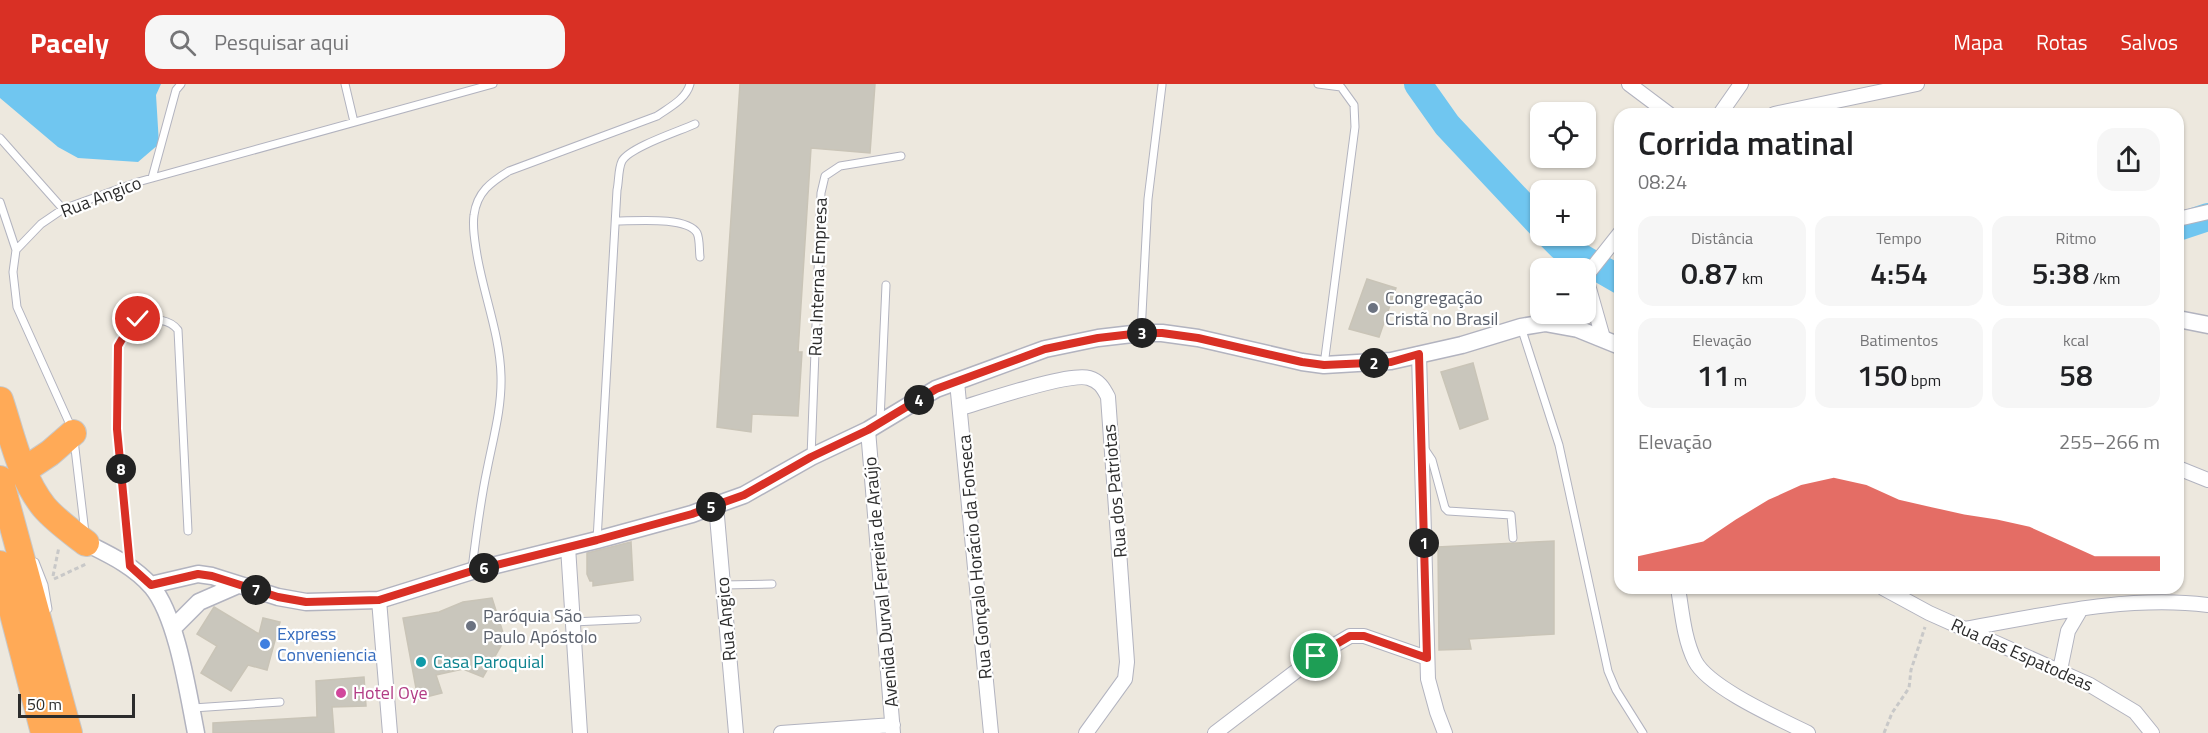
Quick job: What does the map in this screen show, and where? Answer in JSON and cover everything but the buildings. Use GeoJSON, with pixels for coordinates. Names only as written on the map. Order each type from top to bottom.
{"type":"FeatureCollection","features":[{"type":"Feature","properties":{"kind":"highway"},"geometry":{"type":"LineString","coordinates":[[0,400],[9,480],[69,733]]}},
{"type":"Feature","properties":{"kind":"highway"},"geometry":{"type":"LineString","coordinates":[[9,480],[50,453],[73,433]]}},
{"type":"Feature","properties":{"kind":"highway"},"geometry":{"type":"LineString","coordinates":[[9,480],[43,505],[86,543]]}},
{"type":"Feature","properties":{"kind":"highway"},"geometry":{"type":"LineString","coordinates":[[0,564],[44,733]]}},
{"type":"Feature","properties":{"kind":"highway"},"geometry":{"type":"LineString","coordinates":[[0,620],[36,703]]}},
{"type":"Feature","properties":{"kind":"street"},"geometry":{"type":"LineString","coordinates":[[1629,84],[1661,108]]}},
{"type":"Feature","properties":{"kind":"street"},"geometry":{"type":"LineString","coordinates":[[1724,108],[1741,84]]}},
{"type":"Feature","properties":{"kind":"street"},"geometry":{"type":"LineString","coordinates":[[1803,108],[1917,84]]}},
{"type":"Feature","properties":{"kind":"street"},"geometry":{"type":"LineString","coordinates":[[2184,218],[2208,212]]}},
{"type":"Feature","properties":{"kind":"street"},"geometry":{"type":"LineString","coordinates":[[1596,265],[1614,245]]}},
{"type":"Feature","properties":{"kind":"street"},"geometry":{"type":"LineString","coordinates":[[1596,310],[1604,338]]}},
{"type":"Feature","properties":{"kind":"street"},"geometry":{"type":"LineString","coordinates":[[2184,320],[2208,325]]}},
{"type":"Feature","properties":{"kind":"street"},"geometry":{"type":"LineString","coordinates":[[151,585],[198,574],[306,602],[379,600],[472,571],[568,548],[692,514],[744,495],[811,457],[874,427],[936,389],[1045,349],[1098,338],[1162,333],[1198,338],[1324,365],[1391,362],[1462,345],[1530,324]]}},
{"type":"Feature","properties":{"kind":"street"},"geometry":{"type":"LineString","coordinates":[[1564,324],[1614,343]]}},
{"type":"Feature","properties":{"kind":"street"},"geometry":{"type":"LineString","coordinates":[[1419,354],[1428,679],[1445,733]]}},
{"type":"Feature","properties":{"kind":"street","name":"Rua dos Patriotas"},"geometry":{"type":"LineString","coordinates":[[961,408],[1069,378],[1088,378],[1102,385],[1108,397],[1127,662],[1125,679],[1086,733]]}},
{"type":"Feature","properties":{"kind":"street","name":"Rua Gonçalo Horácio da Fonseca"},"geometry":{"type":"LineString","coordinates":[[957,382],[991,733]]}},
{"type":"Feature","properties":{"kind":"street","name":"Avenida Durval Ferreira de Araújo"},"geometry":{"type":"LineString","coordinates":[[874,427],[893,729]]}},
{"type":"Feature","properties":{"kind":"street"},"geometry":{"type":"LineString","coordinates":[[2184,470],[2208,480]]}},
{"type":"Feature","properties":{"kind":"street","name":"Rua Angico"},"geometry":{"type":"LineString","coordinates":[[716,505],[736,733]]}},
{"type":"Feature","properties":{"kind":"street"},"geometry":{"type":"LineString","coordinates":[[86,543],[130,566],[151,585],[160,597],[173,628],[196,733]]}},
{"type":"Feature","properties":{"kind":"street"},"geometry":{"type":"LineString","coordinates":[[568,548],[580,733]]}},
{"type":"Feature","properties":{"kind":"street"},"geometry":{"type":"LineString","coordinates":[[173,628],[199,602],[238,585]]}},
{"type":"Feature","properties":{"kind":"street"},"geometry":{"type":"LineString","coordinates":[[1679,594],[1690,648],[1702,672],[1720,686],[1809,733]]}},
{"type":"Feature","properties":{"kind":"street"},"geometry":{"type":"LineString","coordinates":[[1682,610],[1688,594]]}},
{"type":"Feature","properties":{"kind":"street","name":"Rua das Espatodeas"},"geometry":{"type":"LineString","coordinates":[[1894,594],[1929,613],[2090,685],[2135,712],[2152,733]]}},
{"type":"Feature","properties":{"kind":"street"},"geometry":{"type":"LineString","coordinates":[[379,600],[390,733]]}},
{"type":"Feature","properties":{"kind":"street"},"geometry":{"type":"LineString","coordinates":[[1964,629],[2081,609],[2135,603],[2172,602],[2208,605]]}},
{"type":"Feature","properties":{"kind":"street"},"geometry":{"type":"LineString","coordinates":[[2060,670],[2068,632],[2081,609]]}},
{"type":"Feature","properties":{"kind":"street"},"geometry":{"type":"LineString","coordinates":[[1215,733],[1316,656],[1350,636],[1364,636],[1427,658]]}},
{"type":"Feature","properties":{"kind":"street"},"geometry":{"type":"LineString","coordinates":[[781,733],[893,729]]}},
{"type":"Feature","properties":{"kind":"lane"},"geometry":{"type":"LineString","coordinates":[[152,178],[176,90],[181,84]]}},
{"type":"Feature","properties":{"kind":"lane"},"geometry":{"type":"LineString","coordinates":[[345,84],[354,122]]}},
{"type":"Feature","properties":{"kind":"lane","name":"Rua Angico"},"geometry":{"type":"LineString","coordinates":[[16,250],[41,224],[63,209],[152,178],[493,84]]}},
{"type":"Feature","properties":{"kind":"lane"},"geometry":{"type":"LineString","coordinates":[[472,571],[486,472],[500,412],[501,377],[500,348],[480,272],[474,238],[474,216],[478,198],[489,183],[509,171],[657,116],[677,102],[688,91],[690,84]]}},
{"type":"Feature","properties":{"kind":"lane"},"geometry":{"type":"LineString","coordinates":[[1318,84],[1341,87],[1354,105],[1355,127],[1324,365]]}},
{"type":"Feature","properties":{"kind":"lane"},"geometry":{"type":"LineString","coordinates":[[1141,333],[1148,199],[1162,85]]}},
{"type":"Feature","properties":{"kind":"lane"},"geometry":{"type":"LineString","coordinates":[[597,540],[617,190],[622,161],[632,152],[649,143],[695,124]]}},
{"type":"Feature","properties":{"kind":"lane"},"geometry":{"type":"LineString","coordinates":[[0,138],[63,209]]}},
{"type":"Feature","properties":{"kind":"lane","name":"Rua Interna Empresa"},"geometry":{"type":"LineString","coordinates":[[811,457],[820,193],[825,176],[840,166],[901,156]]}},
{"type":"Feature","properties":{"kind":"lane"},"geometry":{"type":"LineString","coordinates":[[0,202],[16,250],[13,272],[17,307],[73,433],[86,543]]}},
{"type":"Feature","properties":{"kind":"lane"},"geometry":{"type":"LineString","coordinates":[[616,220],[675,222],[690,226],[698,234],[700,257]]}},
{"type":"Feature","properties":{"kind":"lane"},"geometry":{"type":"LineString","coordinates":[[874,427],[886,285]]}},
{"type":"Feature","properties":{"kind":"lane"},"geometry":{"type":"LineString","coordinates":[[130,566],[117,429],[118,346],[128,329],[138,319],[158,319],[174,325],[178,330],[188,531]]}},
{"type":"Feature","properties":{"kind":"lane"},"geometry":{"type":"LineString","coordinates":[[1521,327],[1559,445],[1608,672],[1616,690],[1643,733]]}},
{"type":"Feature","properties":{"kind":"lane"},"geometry":{"type":"LineString","coordinates":[[1421,443],[1432,460],[1445,508],[1448,511],[1510,515],[1513,538]]}},
{"type":"Feature","properties":{"kind":"lane"},"geometry":{"type":"LineString","coordinates":[[9,480],[23,530]]}},
{"type":"Feature","properties":{"kind":"lane"},"geometry":{"type":"LineString","coordinates":[[31,552],[44,585],[49,615]]}},
{"type":"Feature","properties":{"kind":"lane"},"geometry":{"type":"LineString","coordinates":[[723,585],[772,584]]}},
{"type":"Feature","properties":{"kind":"lane"},"geometry":{"type":"LineString","coordinates":[[573,622],[637,620]]}},
{"type":"Feature","properties":{"kind":"lane"},"geometry":{"type":"LineString","coordinates":[[54,645],[59,692]]}},
{"type":"Feature","properties":{"kind":"lane"},"geometry":{"type":"LineString","coordinates":[[191,708],[280,702]]}},
{"type":"Feature","properties":{"kind":"path"},"geometry":{"type":"LineString","coordinates":[[64,525],[53,579],[110,554]]}},
{"type":"Feature","properties":{"kind":"path"},"geometry":{"type":"LineString","coordinates":[[1884,733],[1892,713],[1909,688],[1911,670],[1929,613]]}},
{"type":"Feature","properties":{"kind":"water"},"geometry":{"type":"Polygon","coordinates":[[[0,84],[161,84],[156,95],[159,144],[138,162],[78,158],[58,147],[0,98],[0,84]]]}},
{"type":"Feature","properties":{"kind":"waterway"},"geometry":{"type":"LineString","coordinates":[[1418,84],[1447,125],[1530,213]]}},
{"type":"Feature","properties":{"kind":"waterway"},"geometry":{"type":"LineString","coordinates":[[2184,225],[2208,217]]}},
{"type":"Feature","properties":{"kind":"waterway"},"geometry":{"type":"LineString","coordinates":[[1561,246],[1614,277]]}},
{"type":"Feature","properties":{"kind":"place","name":"Congregação Cristã no Brasil"},"geometry":{"type":"Point","coordinates":[1373,308]}},
{"type":"Feature","properties":{"kind":"place","name":"Paróquia São Paulo Apóstolo"},"geometry":{"type":"Point","coordinates":[471,626]}},
{"type":"Feature","properties":{"kind":"place","name":"Express Conveniencia"},"geometry":{"type":"Point","coordinates":[265,644]}},
{"type":"Feature","properties":{"kind":"place","name":"Casa Paroquial"},"geometry":{"type":"Point","coordinates":[421,662]}},
{"type":"Feature","properties":{"kind":"place","name":"Hotel Oye"},"geometry":{"type":"Point","coordinates":[341,693]}},
{"type":"Feature","properties":{"kind":"route"},"geometry":{"type":"LineString","coordinates":[[138,319],[128,329],[118,346],[117,429],[130,566],[151,585],[198,574],[223,579],[278,597],[306,602],[339,603],[379,600],[472,571],[568,548],[692,514],[744,495],[811,457],[908,408],[936,389],[1045,349],[1098,338],[1162,333],[1198,338],[1324,365],[1391,362],[1419,354],[1427,658],[1364,636],[1350,636],[1316,656]]}}]}
